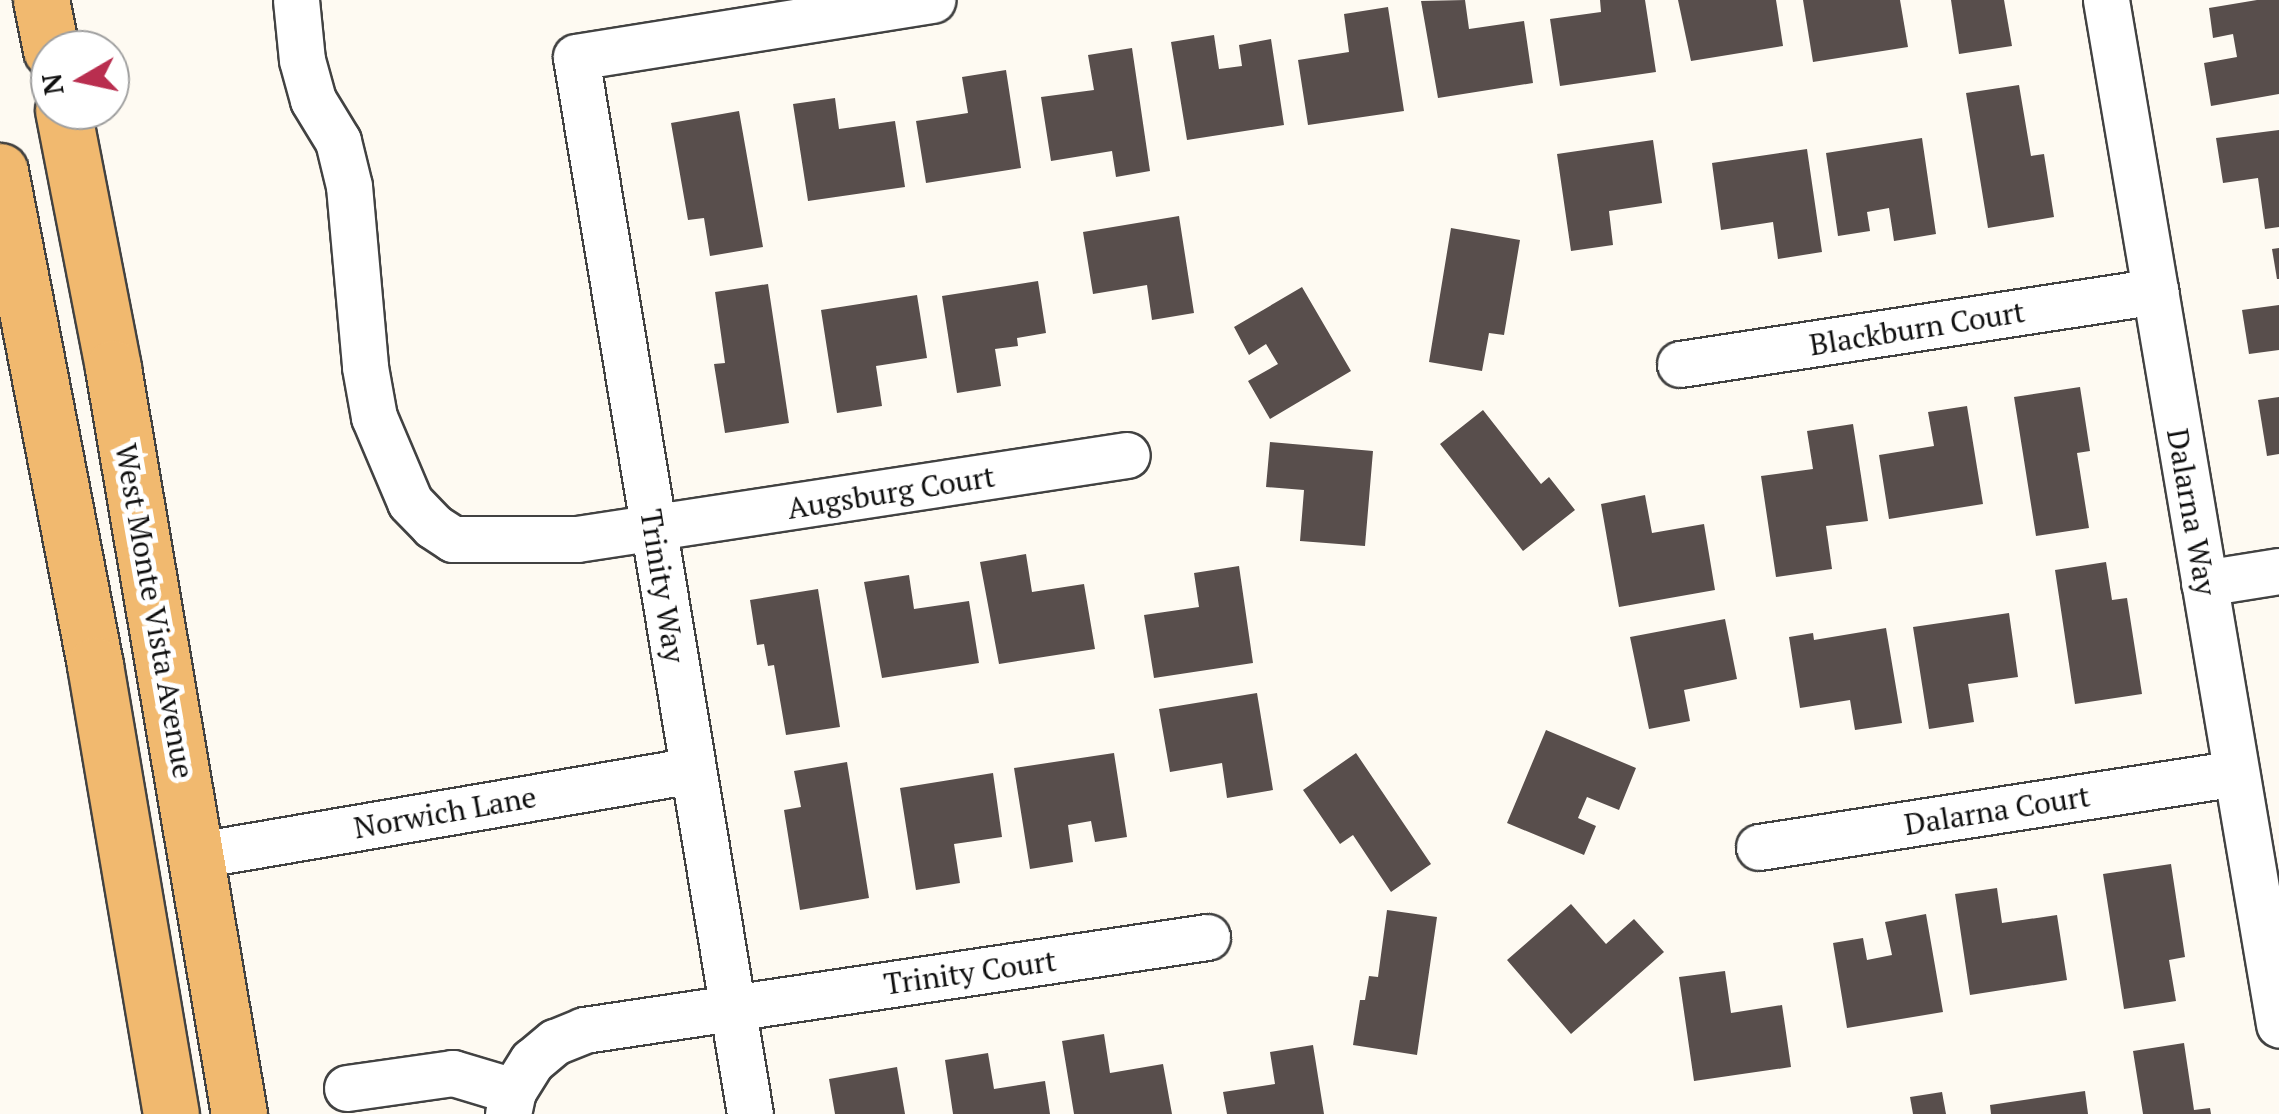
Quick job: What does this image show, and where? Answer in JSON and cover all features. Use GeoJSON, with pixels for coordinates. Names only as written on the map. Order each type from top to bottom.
{"type":"FeatureCollection","features":[{"type":"Feature","properties":{"kind":"main road"},"geometry":{"type":"LineString","coordinates":[[41,0],[47,30]]}},
{"type":"Feature","properties":{"kind":"main road","name":"West Monte Vista Avenue"},"geometry":{"type":"LineString","coordinates":[[67,130],[113,368],[240,1114]]}},
{"type":"Feature","properties":{"kind":"main road"},"geometry":{"type":"LineString","coordinates":[[0,171],[92,647],[171,1114]]}},
{"type":"Feature","properties":{"kind":"street","name":"Augsburg Court"},"geometry":{"type":"LineString","coordinates":[[296,0],[302,60],[313,100],[338,141],[348,186],[364,367],[374,417],[410,502],[432,526],[453,539],[577,539],[1128,454]]}},
{"type":"Feature","properties":{"kind":"street"},"geometry":{"type":"LineString","coordinates":[[796,11],[932,0]]}},
{"type":"Feature","properties":{"kind":"street","name":"Dalarna Way"},"geometry":{"type":"LineString","coordinates":[[2106,0],[2279,1024]]}},
{"type":"Feature","properties":{"kind":"street","name":"Trinity Way"},"geometry":{"type":"LineString","coordinates":[[750,1114],[576,57],[796,11]]}},
{"type":"Feature","properties":{"kind":"street","name":"Blackburn Court"},"geometry":{"type":"LineString","coordinates":[[1680,364],[2155,291]]}},
{"type":"Feature","properties":{"kind":"street"},"geometry":{"type":"LineString","coordinates":[[2204,583],[2279,570]]}},
{"type":"Feature","properties":{"kind":"street","name":"Norwich Lane"},"geometry":{"type":"LineString","coordinates":[[198,855],[693,770]]}},
{"type":"Feature","properties":{"kind":"street","name":"Dalarna Court"},"geometry":{"type":"LineString","coordinates":[[1759,847],[2235,773]]}},
{"type":"Feature","properties":{"kind":"street","name":"Trinity Court"},"geometry":{"type":"LineString","coordinates":[[511,1102],[532,1061],[555,1042],[584,1030],[1207,938]]}},
{"type":"Feature","properties":{"kind":"street"},"geometry":{"type":"LineString","coordinates":[[346,1088],[454,1073],[511,1102]]}},
{"type":"Feature","properties":{"kind":"building"},"geometry":{"type":"Polygon","coordinates":[[[1465,0],[1469,29],[1524,21],[1533,83],[1438,98],[1421,1],[1465,0]]]}},
{"type":"Feature","properties":{"kind":"building"},"geometry":{"type":"Polygon","coordinates":[[[1600,0],[1645,0],[1656,72],[1560,86],[1550,19],[1601,12],[1600,0]]]}},
{"type":"Feature","properties":{"kind":"building"},"geometry":{"type":"Polygon","coordinates":[[[1678,0],[1776,0],[1783,46],[1691,61],[1678,0]]]}},
{"type":"Feature","properties":{"kind":"building"},"geometry":{"type":"Polygon","coordinates":[[[1803,0],[1900,0],[1908,47],[1813,62],[1803,0]]]}},
{"type":"Feature","properties":{"kind":"building"},"geometry":{"type":"Polygon","coordinates":[[[1951,0],[2004,0],[2012,46],[1959,54],[1951,0]]]}},
{"type":"Feature","properties":{"kind":"building"},"geometry":{"type":"Polygon","coordinates":[[[2279,0],[2279,94],[2211,106],[2204,63],[2237,57],[2233,34],[2213,38],[2209,8],[2279,0]]]}},
{"type":"Feature","properties":{"kind":"building"},"geometry":{"type":"Polygon","coordinates":[[[1388,7],[1404,111],[1308,125],[1298,60],[1349,52],[1344,14],[1388,7]]]}},
{"type":"Feature","properties":{"kind":"building"},"geometry":{"type":"Polygon","coordinates":[[[1214,35],[1219,69],[1242,66],[1239,45],[1271,39],[1284,125],[1187,140],[1171,42],[1214,35]]]}},
{"type":"Feature","properties":{"kind":"building"},"geometry":{"type":"Polygon","coordinates":[[[1132,48],[1150,171],[1116,177],[1112,151],[1051,161],[1041,97],[1094,90],[1088,55],[1132,48]]]}},
{"type":"Feature","properties":{"kind":"building"},"geometry":{"type":"Polygon","coordinates":[[[1006,70],[1021,168],[926,183],[916,121],[968,113],[962,77],[1006,70]]]}},
{"type":"Feature","properties":{"kind":"building"},"geometry":{"type":"Polygon","coordinates":[[[2019,85],[2031,156],[2044,154],[2054,217],[1988,228],[1966,93],[2019,85]]]}},
{"type":"Feature","properties":{"kind":"building"},"geometry":{"type":"Polygon","coordinates":[[[835,98],[839,129],[895,121],[905,187],[808,201],[793,104],[835,98]]]}},
{"type":"Feature","properties":{"kind":"building"},"geometry":{"type":"Polygon","coordinates":[[[739,111],[763,247],[710,256],[704,218],[688,220],[671,123],[739,111]]]}},
{"type":"Feature","properties":{"kind":"building"},"geometry":{"type":"Polygon","coordinates":[[[2279,130],[2279,227],[2265,229],[2258,178],[2223,183],[2216,138],[2279,130]]]}},
{"type":"Feature","properties":{"kind":"building"},"geometry":{"type":"Polygon","coordinates":[[[1922,138],[1936,234],[1894,241],[1889,208],[1867,212],[1870,231],[1838,236],[1826,153],[1922,138]]]}},
{"type":"Feature","properties":{"kind":"building"},"geometry":{"type":"Polygon","coordinates":[[[1653,140],[1662,203],[1609,211],[1613,245],[1571,251],[1557,154],[1653,140]]]}},
{"type":"Feature","properties":{"kind":"building"},"geometry":{"type":"Polygon","coordinates":[[[1807,149],[1822,252],[1778,259],[1773,222],[1721,230],[1712,163],[1807,149]]]}},
{"type":"Feature","properties":{"kind":"building"},"geometry":{"type":"Polygon","coordinates":[[[1179,216],[1194,313],[1152,320],[1147,285],[1093,294],[1083,232],[1179,216]]]}},
{"type":"Feature","properties":{"kind":"building"},"geometry":{"type":"Polygon","coordinates":[[[1451,228],[1520,240],[1504,335],[1489,333],[1482,371],[1429,362],[1451,228]]]}},
{"type":"Feature","properties":{"kind":"building"},"geometry":{"type":"Polygon","coordinates":[[[2279,248],[2279,279],[2277,279],[2272,249],[2279,248]]]}},
{"type":"Feature","properties":{"kind":"building"},"geometry":{"type":"Polygon","coordinates":[[[1038,281],[1046,333],[1017,338],[1018,346],[995,349],[1001,386],[957,393],[942,296],[1038,281]]]}},
{"type":"Feature","properties":{"kind":"building"},"geometry":{"type":"Polygon","coordinates":[[[768,284],[789,423],[725,433],[714,364],[725,363],[715,292],[768,284]]]}},
{"type":"Feature","properties":{"kind":"building"},"geometry":{"type":"Polygon","coordinates":[[[1302,287],[1351,371],[1270,419],[1248,381],[1278,364],[1266,344],[1249,355],[1234,327],[1302,287]]]}},
{"type":"Feature","properties":{"kind":"building"},"geometry":{"type":"Polygon","coordinates":[[[917,295],[927,358],[876,366],[882,406],[837,413],[821,310],[917,295]]]}},
{"type":"Feature","properties":{"kind":"building"},"geometry":{"type":"Polygon","coordinates":[[[2279,305],[2279,350],[2249,354],[2242,310],[2279,305]]]}},
{"type":"Feature","properties":{"kind":"building"},"geometry":{"type":"Polygon","coordinates":[[[2080,387],[2090,451],[2077,453],[2089,528],[2036,536],[2014,397],[2080,387]]]}},
{"type":"Feature","properties":{"kind":"building"},"geometry":{"type":"Polygon","coordinates":[[[2279,397],[2279,454],[2267,456],[2258,400],[2279,397]]]}},
{"type":"Feature","properties":{"kind":"building"},"geometry":{"type":"Polygon","coordinates":[[[1967,406],[1983,504],[1889,519],[1879,455],[1934,446],[1928,412],[1967,406]]]}},
{"type":"Feature","properties":{"kind":"building"},"geometry":{"type":"Polygon","coordinates":[[[1483,410],[1541,484],[1549,477],[1575,510],[1523,551],[1440,444],[1483,410]]]}},
{"type":"Feature","properties":{"kind":"building"},"geometry":{"type":"Polygon","coordinates":[[[1853,424],[1868,521],[1826,526],[1832,569],[1776,577],[1761,476],[1813,469],[1807,431],[1853,424]]]}},
{"type":"Feature","properties":{"kind":"building"},"geometry":{"type":"Polygon","coordinates":[[[1270,442],[1373,451],[1365,546],[1300,541],[1304,490],[1266,487],[1270,442]]]}},
{"type":"Feature","properties":{"kind":"building"},"geometry":{"type":"Polygon","coordinates":[[[1645,495],[1652,533],[1704,524],[1715,590],[1619,607],[1601,504],[1645,495]]]}},
{"type":"Feature","properties":{"kind":"building"},"geometry":{"type":"Polygon","coordinates":[[[1026,554],[1032,592],[1084,584],[1095,649],[999,664],[980,562],[1026,554]]]}},
{"type":"Feature","properties":{"kind":"building"},"geometry":{"type":"Polygon","coordinates":[[[2106,562],[2112,600],[2127,598],[2142,694],[2075,704],[2055,570],[2106,562]]]}},
{"type":"Feature","properties":{"kind":"building"},"geometry":{"type":"Polygon","coordinates":[[[1239,566],[1253,663],[1154,678],[1144,615],[1199,607],[1194,573],[1239,566]]]}},
{"type":"Feature","properties":{"kind":"building"},"geometry":{"type":"Polygon","coordinates":[[[909,575],[914,609],[969,601],[979,663],[882,678],[864,582],[909,575]]]}},
{"type":"Feature","properties":{"kind":"building"},"geometry":{"type":"Polygon","coordinates":[[[818,589],[840,727],[786,735],[774,665],[768,666],[764,644],[757,645],[750,600],[818,589]]]}},
{"type":"Feature","properties":{"kind":"building"},"geometry":{"type":"Polygon","coordinates":[[[2009,613],[2018,677],[1968,684],[1974,722],[1929,729],[1913,627],[2009,613]]]}},
{"type":"Feature","properties":{"kind":"building"},"geometry":{"type":"Polygon","coordinates":[[[1725,619],[1737,679],[1684,690],[1690,721],[1649,729],[1630,637],[1725,619]]]}},
{"type":"Feature","properties":{"kind":"building"},"geometry":{"type":"Polygon","coordinates":[[[1886,628],[1902,723],[1855,730],[1850,700],[1800,708],[1789,637],[1813,633],[1814,640],[1886,628]]]}},
{"type":"Feature","properties":{"kind":"building"},"geometry":{"type":"Polygon","coordinates":[[[1257,693],[1273,790],[1227,798],[1222,763],[1170,772],[1159,709],[1257,693]]]}},
{"type":"Feature","properties":{"kind":"building"},"geometry":{"type":"Polygon","coordinates":[[[1546,730],[1636,768],[1619,810],[1587,797],[1578,818],[1596,826],[1584,855],[1507,823],[1546,730]]]}},
{"type":"Feature","properties":{"kind":"building"},"geometry":{"type":"Polygon","coordinates":[[[1114,753],[1127,837],[1095,842],[1091,821],[1068,825],[1073,862],[1030,869],[1014,768],[1114,753]]]}},
{"type":"Feature","properties":{"kind":"building"},"geometry":{"type":"Polygon","coordinates":[[[1356,753],[1431,864],[1391,892],[1353,835],[1340,844],[1303,790],[1356,753]]]}},
{"type":"Feature","properties":{"kind":"building"},"geometry":{"type":"Polygon","coordinates":[[[847,762],[869,898],[800,910],[784,810],[801,807],[794,771],[847,762]]]}},
{"type":"Feature","properties":{"kind":"building"},"geometry":{"type":"Polygon","coordinates":[[[993,773],[1002,837],[954,844],[960,883],[916,890],[900,788],[993,773]]]}},
{"type":"Feature","properties":{"kind":"building"},"geometry":{"type":"Polygon","coordinates":[[[2171,864],[2185,957],[2169,960],[2176,1001],[2124,1009],[2103,874],[2171,864]]]}},
{"type":"Feature","properties":{"kind":"building"},"geometry":{"type":"Polygon","coordinates":[[[1997,888],[2002,923],[2057,915],[2067,980],[1970,995],[1955,894],[1997,888]]]}},
{"type":"Feature","properties":{"kind":"building"},"geometry":{"type":"Polygon","coordinates":[[[1571,904],[1606,944],[1634,919],[1664,952],[1571,1034],[1507,960],[1571,904]]]}},
{"type":"Feature","properties":{"kind":"building"},"geometry":{"type":"Polygon","coordinates":[[[1387,910],[1437,917],[1417,1055],[1353,1045],[1360,1000],[1365,1000],[1369,976],[1378,977],[1387,910]]]}},
{"type":"Feature","properties":{"kind":"building"},"geometry":{"type":"Polygon","coordinates":[[[1926,914],[1943,1012],[1847,1028],[1833,943],[1863,938],[1867,960],[1892,955],[1885,922],[1926,914]]]}},
{"type":"Feature","properties":{"kind":"building"},"geometry":{"type":"Polygon","coordinates":[[[1725,971],[1731,1013],[1782,1005],[1791,1067],[1694,1081],[1679,977],[1725,971]]]}},
{"type":"Feature","properties":{"kind":"building"},"geometry":{"type":"Polygon","coordinates":[[[1104,1034],[1110,1073],[1163,1064],[1172,1114],[1074,1114],[1062,1041],[1104,1034]]]}},
{"type":"Feature","properties":{"kind":"building"},"geometry":{"type":"Polygon","coordinates":[[[2184,1043],[2194,1110],[2210,1108],[2211,1114],[2143,1114],[2133,1051],[2184,1043]]]}},
{"type":"Feature","properties":{"kind":"building"},"geometry":{"type":"Polygon","coordinates":[[[1313,1045],[1324,1114],[1227,1114],[1223,1092],[1275,1084],[1270,1052],[1313,1045]]]}},
{"type":"Feature","properties":{"kind":"building"},"geometry":{"type":"Polygon","coordinates":[[[988,1053],[994,1089],[1045,1081],[1050,1114],[953,1114],[945,1060],[988,1053]]]}},
{"type":"Feature","properties":{"kind":"building"},"geometry":{"type":"Polygon","coordinates":[[[897,1067],[905,1114],[835,1114],[829,1079],[897,1067]]]}},
{"type":"Feature","properties":{"kind":"building"},"geometry":{"type":"Polygon","coordinates":[[[2085,1091],[2088,1114],[1991,1114],[1990,1105],[2085,1091]]]}},
{"type":"Feature","properties":{"kind":"building"},"geometry":{"type":"Polygon","coordinates":[[[1942,1092],[1946,1114],[1913,1114],[1910,1097],[1942,1092]]]}}]}
